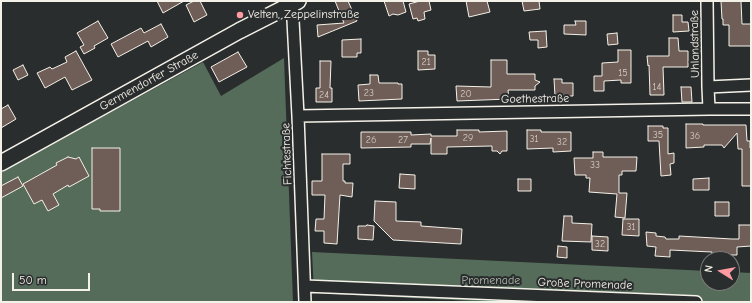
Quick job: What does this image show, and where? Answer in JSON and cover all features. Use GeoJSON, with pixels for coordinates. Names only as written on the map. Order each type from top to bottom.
{"type":"FeatureCollection","features":[{"type":"Feature","properties":{"kind":"main road","name":"Germendorfer Straße"},"geometry":{"type":"LineString","coordinates":[[1,163],[294,2]]}},
{"type":"Feature","properties":{"kind":"street","name":"Uhlandstraße"},"geometry":{"type":"LineString","coordinates":[[707,1],[708,87]]}},
{"type":"Feature","properties":{"kind":"street","name":"Fichtestraße"},"geometry":{"type":"LineString","coordinates":[[294,2],[305,302]]}},
{"type":"Feature","properties":{"kind":"street"},"geometry":{"type":"LineString","coordinates":[[751,85],[708,87],[709,109],[751,109]]}},
{"type":"Feature","properties":{"kind":"street","name":"Goethestraße"},"geometry":{"type":"LineString","coordinates":[[298,116],[709,109]]}},
{"type":"Feature","properties":{"kind":"street","name":"Große Promenade"},"geometry":{"type":"LineString","coordinates":[[305,286],[696,302]]}},
{"type":"Feature","properties":{"kind":"green space"},"geometry":{"type":"Polygon","coordinates":[[[284,58],[293,302],[1,302],[1,172],[203,62],[221,96],[284,58]]]}},
{"type":"Feature","properties":{"kind":"green space","name":"Promenade"},"geometry":{"type":"Polygon","coordinates":[[[312,252],[700,271],[700,291],[740,291],[740,272],[751,273],[751,302],[492,302],[314,293],[312,252]]]}},
{"type":"Feature","properties":{"kind":"building"},"geometry":{"type":"Polygon","coordinates":[[[157,1],[184,1],[163,13],[157,1]]]}},
{"type":"Feature","properties":{"kind":"building"},"geometry":{"type":"Polygon","coordinates":[[[194,1],[200,1],[207,15],[194,22],[186,5],[194,1]]]}},
{"type":"Feature","properties":{"kind":"building"},"geometry":{"type":"Polygon","coordinates":[[[335,1],[348,1],[357,21],[318,37],[317,25],[344,23],[335,1]]]}},
{"type":"Feature","properties":{"kind":"building"},"geometry":{"type":"Polygon","coordinates":[[[384,1],[403,1],[406,12],[389,16],[384,1]]]}},
{"type":"Feature","properties":{"kind":"building"},"geometry":{"type":"Polygon","coordinates":[[[420,1],[429,1],[431,10],[424,12],[425,19],[418,21],[417,18],[413,19],[409,4],[420,1]]]}},
{"type":"Feature","properties":{"kind":"building"},"geometry":{"type":"Polygon","coordinates":[[[466,1],[487,1],[490,12],[469,17],[466,1]]]}},
{"type":"Feature","properties":{"kind":"building"},"geometry":{"type":"Polygon","coordinates":[[[522,1],[539,1],[540,9],[524,11],[522,1]]]}},
{"type":"Feature","properties":{"kind":"building"},"geometry":{"type":"Polygon","coordinates":[[[721,1],[741,1],[742,24],[751,24],[751,46],[729,46],[729,25],[723,25],[721,1]]]}},
{"type":"Feature","properties":{"kind":"building"},"geometry":{"type":"Polygon","coordinates":[[[673,15],[682,15],[682,22],[688,22],[689,31],[673,32],[673,15]]]}},
{"type":"Feature","properties":{"kind":"building"},"geometry":{"type":"Polygon","coordinates":[[[98,21],[108,38],[84,54],[80,47],[84,45],[77,33],[98,21]]]}},
{"type":"Feature","properties":{"kind":"building"},"geometry":{"type":"Polygon","coordinates":[[[575,21],[586,21],[586,35],[564,34],[564,25],[576,25],[575,21]]]}},
{"type":"Feature","properties":{"kind":"building"},"geometry":{"type":"Polygon","coordinates":[[[161,24],[168,37],[151,47],[148,41],[118,57],[111,44],[141,28],[144,33],[161,24]]]}},
{"type":"Feature","properties":{"kind":"building"},"geometry":{"type":"Polygon","coordinates":[[[546,31],[547,47],[538,48],[538,40],[530,40],[529,32],[546,31]]]}},
{"type":"Feature","properties":{"kind":"building"},"geometry":{"type":"Polygon","coordinates":[[[617,33],[618,44],[608,45],[607,34],[617,33]]]}},
{"type":"Feature","properties":{"kind":"building"},"geometry":{"type":"Polygon","coordinates":[[[669,38],[678,38],[679,51],[688,51],[688,67],[663,67],[664,95],[650,95],[649,65],[648,66],[647,56],[669,56],[669,38]]]}},
{"type":"Feature","properties":{"kind":"building"},"geometry":{"type":"Polygon","coordinates":[[[361,39],[361,53],[357,53],[357,57],[342,57],[342,40],[361,39]]]}},
{"type":"Feature","properties":{"kind":"building"},"geometry":{"type":"Polygon","coordinates":[[[618,50],[631,50],[631,83],[621,83],[621,80],[604,81],[604,91],[594,91],[594,76],[602,76],[602,63],[618,62],[618,50]]]}},
{"type":"Feature","properties":{"kind":"building"},"geometry":{"type":"Polygon","coordinates":[[[76,51],[92,80],[72,90],[65,77],[45,88],[37,73],[50,67],[52,69],[67,62],[65,57],[76,51]]]}},
{"type":"Feature","properties":{"kind":"building"},"geometry":{"type":"Polygon","coordinates":[[[418,51],[428,51],[428,55],[435,55],[435,69],[418,70],[418,51]]]}},
{"type":"Feature","properties":{"kind":"building"},"geometry":{"type":"Polygon","coordinates":[[[238,52],[247,67],[219,82],[211,67],[238,52]]]}},
{"type":"Feature","properties":{"kind":"building"},"geometry":{"type":"Polygon","coordinates":[[[491,60],[507,60],[507,74],[535,74],[535,80],[540,82],[535,86],[535,90],[508,90],[509,99],[457,101],[456,86],[491,87],[491,60]]]}},
{"type":"Feature","properties":{"kind":"building"},"geometry":{"type":"Polygon","coordinates":[[[320,61],[331,61],[330,88],[332,88],[332,102],[316,102],[316,88],[320,88],[320,61]]]}},
{"type":"Feature","properties":{"kind":"building"},"geometry":{"type":"Polygon","coordinates":[[[23,65],[28,75],[18,80],[13,70],[23,65]]]}},
{"type":"Feature","properties":{"kind":"building"},"geometry":{"type":"Polygon","coordinates":[[[370,75],[378,75],[379,83],[402,84],[402,99],[359,101],[358,85],[370,84],[370,75]]]}},
{"type":"Feature","properties":{"kind":"building"},"geometry":{"type":"Polygon","coordinates":[[[554,79],[562,79],[562,83],[573,83],[573,96],[555,96],[554,79]]]}},
{"type":"Feature","properties":{"kind":"building"},"geometry":{"type":"Polygon","coordinates":[[[681,87],[691,87],[692,102],[682,102],[681,87]]]}},
{"type":"Feature","properties":{"kind":"building"},"geometry":{"type":"Polygon","coordinates":[[[8,105],[16,119],[1,128],[1,109],[8,105]]]}},
{"type":"Feature","properties":{"kind":"building"},"geometry":{"type":"Polygon","coordinates":[[[686,124],[746,125],[747,141],[750,141],[751,148],[751,186],[742,186],[742,149],[738,149],[737,133],[724,148],[722,145],[704,145],[704,147],[686,148],[686,124]]]}},
{"type":"Feature","properties":{"kind":"building"},"geometry":{"type":"Polygon","coordinates":[[[648,126],[663,126],[663,128],[668,128],[668,154],[674,153],[674,163],[670,164],[671,175],[661,176],[659,141],[648,141],[648,126]]]}},
{"type":"Feature","properties":{"kind":"building"},"geometry":{"type":"Polygon","coordinates":[[[457,130],[479,130],[479,132],[507,131],[507,151],[502,151],[500,154],[497,151],[492,151],[492,146],[447,147],[447,154],[431,154],[431,138],[430,144],[411,144],[411,147],[361,148],[361,132],[411,132],[411,135],[431,134],[431,136],[457,136],[457,130]]]}},
{"type":"Feature","properties":{"kind":"building"},"geometry":{"type":"Polygon","coordinates":[[[527,130],[541,130],[541,132],[571,132],[571,151],[553,152],[553,148],[527,149],[527,130]]]}},
{"type":"Feature","properties":{"kind":"building"},"geometry":{"type":"Polygon","coordinates":[[[92,148],[120,148],[120,211],[100,211],[100,209],[92,209],[92,148]]]}},
{"type":"Feature","properties":{"kind":"building"},"geometry":{"type":"Polygon","coordinates":[[[593,152],[603,152],[603,157],[637,157],[636,171],[622,171],[622,175],[619,175],[619,193],[627,193],[625,218],[615,217],[617,194],[589,192],[590,178],[586,178],[586,175],[575,175],[574,158],[593,158],[593,152]]]}},
{"type":"Feature","properties":{"kind":"building"},"geometry":{"type":"Polygon","coordinates":[[[322,154],[350,154],[350,164],[343,164],[343,181],[345,181],[345,183],[353,183],[352,197],[340,195],[337,244],[324,243],[324,231],[315,231],[316,219],[324,219],[325,195],[312,195],[312,181],[322,181],[322,154]]]}},
{"type":"Feature","properties":{"kind":"building"},"geometry":{"type":"Polygon","coordinates":[[[68,157],[76,159],[79,157],[89,176],[69,187],[68,185],[53,194],[59,205],[48,211],[42,200],[34,204],[23,184],[57,165],[56,163],[68,157]]]}},
{"type":"Feature","properties":{"kind":"building"},"geometry":{"type":"Polygon","coordinates":[[[400,174],[415,175],[415,189],[399,188],[400,174]]]}},
{"type":"Feature","properties":{"kind":"building"},"geometry":{"type":"Polygon","coordinates":[[[18,177],[23,186],[1,198],[1,186],[18,177]]]}},
{"type":"Feature","properties":{"kind":"building"},"geometry":{"type":"Polygon","coordinates":[[[709,178],[709,190],[693,190],[693,179],[709,178]]]}},
{"type":"Feature","properties":{"kind":"building"},"geometry":{"type":"Polygon","coordinates":[[[518,179],[531,179],[531,191],[518,191],[518,179]]]}},
{"type":"Feature","properties":{"kind":"building"},"geometry":{"type":"Polygon","coordinates":[[[375,201],[396,202],[396,221],[421,222],[421,226],[462,229],[461,244],[393,240],[374,221],[375,201]]]}},
{"type":"Feature","properties":{"kind":"building"},"geometry":{"type":"Polygon","coordinates":[[[715,202],[729,202],[729,216],[715,216],[715,202]]]}},
{"type":"Feature","properties":{"kind":"building"},"geometry":{"type":"Polygon","coordinates":[[[564,216],[572,216],[572,223],[592,224],[591,242],[562,241],[564,216]]]}},
{"type":"Feature","properties":{"kind":"building"},"geometry":{"type":"Polygon","coordinates":[[[623,219],[639,219],[639,236],[622,235],[623,219]]]}},
{"type":"Feature","properties":{"kind":"building"},"geometry":{"type":"Polygon","coordinates":[[[739,225],[751,225],[751,246],[737,247],[737,251],[670,250],[670,257],[655,256],[656,247],[647,246],[646,232],[656,233],[656,236],[665,237],[666,239],[679,239],[679,236],[739,239],[739,225]]]}},
{"type":"Feature","properties":{"kind":"building"},"geometry":{"type":"Polygon","coordinates":[[[358,226],[374,226],[373,240],[358,239],[358,226]]]}},
{"type":"Feature","properties":{"kind":"building"},"geometry":{"type":"Polygon","coordinates":[[[592,236],[608,237],[608,251],[592,250],[592,236]]]}},
{"type":"Feature","properties":{"kind":"building"},"geometry":{"type":"Polygon","coordinates":[[[558,246],[567,247],[567,258],[557,257],[558,246]]]}},
{"type":"Feature","properties":{"kind":"place","name":"Velten, Zeppelinstraße"},"geometry":{"type":"Point","coordinates":[240,15]}}]}
